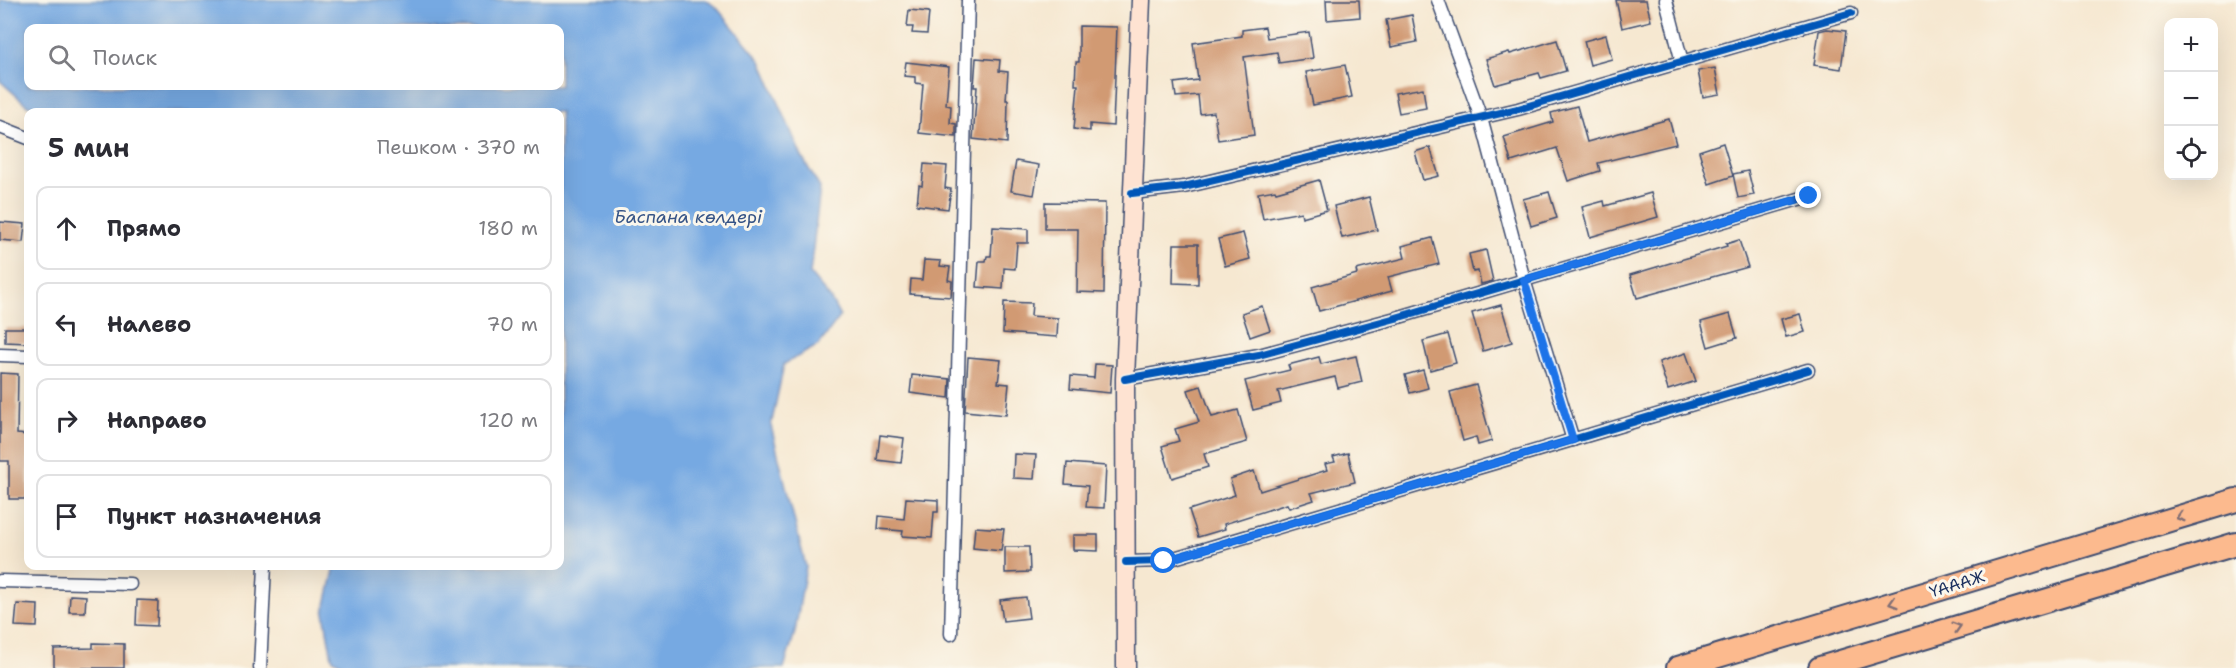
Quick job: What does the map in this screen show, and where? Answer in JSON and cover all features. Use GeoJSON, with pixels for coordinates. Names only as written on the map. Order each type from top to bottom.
{"type":"FeatureCollection","features":[{"type":"Feature","properties":{"kind":"highway","name":"ҮАААЖ"},"geometry":{"type":"LineString","coordinates":[[1678,668],[2236,500]]}},
{"type":"Feature","properties":{"kind":"highway"},"geometry":{"type":"LineString","coordinates":[[1820,668],[2236,544]]}},
{"type":"Feature","properties":{"kind":"main road"},"geometry":{"type":"LineString","coordinates":[[1126,668],[1125,380],[1141,0]]}},
{"type":"Feature","properties":{"kind":"street"},"geometry":{"type":"LineString","coordinates":[[951,634],[968,0]]}},
{"type":"Feature","properties":{"kind":"street"},"geometry":{"type":"LineString","coordinates":[[1438,0],[1481,118],[1524,280],[1573,440]]}},
{"type":"Feature","properties":{"kind":"street"},"geometry":{"type":"LineString","coordinates":[[1666,0],[1682,62]]}},
{"type":"Feature","properties":{"kind":"street"},"geometry":{"type":"LineString","coordinates":[[1132,193],[1184,188],[1518,109],[1851,13]]}},
{"type":"Feature","properties":{"kind":"street"},"geometry":{"type":"LineString","coordinates":[[0,127],[24,136]]}},
{"type":"Feature","properties":{"kind":"street"},"geometry":{"type":"LineString","coordinates":[[1125,380],[1259,355],[1809,196]]}},
{"type":"Feature","properties":{"kind":"street"},"geometry":{"type":"LineString","coordinates":[[0,355],[24,356]]}},
{"type":"Feature","properties":{"kind":"street"},"geometry":{"type":"LineString","coordinates":[[1126,562],[1164,561],[1808,370]]}},
{"type":"Feature","properties":{"kind":"street"},"geometry":{"type":"LineString","coordinates":[[260,668],[265,570]]}},
{"type":"Feature","properties":{"kind":"street"},"geometry":{"type":"LineString","coordinates":[[0,581],[130,584]]}},
{"type":"Feature","properties":{"kind":"water","name":"Баспана көлдері"},"geometry":{"type":"Polygon","coordinates":[[[0,0],[706,0],[717,8],[761,61],[802,157],[820,188],[810,274],[830,298],[840,317],[819,345],[784,364],[771,426],[806,567],[795,632],[784,668],[349,668],[332,658],[324,613],[334,570],[564,570],[564,108],[41,108],[27,105],[0,81],[0,0]]]}},
{"type":"Feature","properties":{"kind":"building"},"geometry":{"type":"Polygon","coordinates":[[[1326,0],[1359,0],[1360,17],[1327,20],[1326,0]]]}},
{"type":"Feature","properties":{"kind":"building"},"geometry":{"type":"Polygon","coordinates":[[[1616,0],[1646,0],[1651,21],[1622,28],[1616,0]]]}},
{"type":"Feature","properties":{"kind":"building"},"geometry":{"type":"Polygon","coordinates":[[[909,10],[929,12],[927,34],[912,33],[913,27],[907,27],[909,10]]]}},
{"type":"Feature","properties":{"kind":"building"},"geometry":{"type":"Polygon","coordinates":[[[1412,15],[1417,42],[1391,47],[1386,20],[1412,15]]]}},
{"type":"Feature","properties":{"kind":"building"},"geometry":{"type":"Polygon","coordinates":[[[1079,26],[1117,27],[1113,126],[1090,124],[1090,131],[1074,129],[1078,85],[1075,85],[1076,62],[1079,62],[1079,26]]]}},
{"type":"Feature","properties":{"kind":"building"},"geometry":{"type":"Polygon","coordinates":[[[1265,27],[1267,38],[1309,32],[1313,58],[1279,63],[1277,52],[1244,57],[1254,135],[1218,140],[1214,112],[1200,114],[1198,95],[1176,97],[1174,83],[1198,80],[1193,43],[1242,36],[1242,30],[1265,27]]]}},
{"type":"Feature","properties":{"kind":"building"},"geometry":{"type":"Polygon","coordinates":[[[1827,29],[1846,31],[1841,69],[1814,65],[1819,31],[1827,29]]]}},
{"type":"Feature","properties":{"kind":"building"},"geometry":{"type":"Polygon","coordinates":[[[1606,35],[1612,59],[1590,65],[1584,41],[1606,35]]]}},
{"type":"Feature","properties":{"kind":"building"},"geometry":{"type":"Polygon","coordinates":[[[1557,40],[1566,71],[1541,78],[1539,73],[1495,85],[1486,59],[1557,40]]]}},
{"type":"Feature","properties":{"kind":"building"},"geometry":{"type":"Polygon","coordinates":[[[976,58],[1000,60],[999,71],[1008,72],[1007,143],[973,139],[977,87],[974,87],[976,58]]]}},
{"type":"Feature","properties":{"kind":"building"},"geometry":{"type":"Polygon","coordinates":[[[906,62],[949,67],[946,105],[951,106],[950,123],[956,124],[956,137],[919,133],[923,84],[915,83],[915,77],[904,76],[906,62]]]}},
{"type":"Feature","properties":{"kind":"building"},"geometry":{"type":"Polygon","coordinates":[[[1345,65],[1352,97],[1313,105],[1306,72],[1345,65]]]}},
{"type":"Feature","properties":{"kind":"building"},"geometry":{"type":"Polygon","coordinates":[[[1715,68],[1720,94],[1703,97],[1698,71],[1715,68]]]}},
{"type":"Feature","properties":{"kind":"building"},"geometry":{"type":"Polygon","coordinates":[[[1423,88],[1426,108],[1399,113],[1395,93],[1423,88]]]}},
{"type":"Feature","properties":{"kind":"building"},"geometry":{"type":"Polygon","coordinates":[[[1577,106],[1587,142],[1669,119],[1676,144],[1598,163],[1600,171],[1568,181],[1557,148],[1511,162],[1504,137],[1553,122],[1551,113],[1577,106]]]}},
{"type":"Feature","properties":{"kind":"building"},"geometry":{"type":"Polygon","coordinates":[[[1723,143],[1733,176],[1709,184],[1699,151],[1723,143]]]}},
{"type":"Feature","properties":{"kind":"building"},"geometry":{"type":"Polygon","coordinates":[[[1430,147],[1439,176],[1423,180],[1415,152],[1430,147]]]}},
{"type":"Feature","properties":{"kind":"building"},"geometry":{"type":"Polygon","coordinates":[[[1016,161],[1039,165],[1034,195],[1011,191],[1016,161]]]}},
{"type":"Feature","properties":{"kind":"building"},"geometry":{"type":"Polygon","coordinates":[[[924,164],[947,166],[945,188],[951,189],[948,209],[917,205],[924,164]]]}},
{"type":"Feature","properties":{"kind":"building"},"geometry":{"type":"Polygon","coordinates":[[[1748,171],[1754,195],[1738,198],[1733,174],[1748,171]]]}},
{"type":"Feature","properties":{"kind":"building"},"geometry":{"type":"Polygon","coordinates":[[[1319,180],[1327,210],[1302,217],[1301,212],[1263,219],[1258,193],[1275,190],[1276,192],[1319,180]]]}},
{"type":"Feature","properties":{"kind":"building"},"geometry":{"type":"Polygon","coordinates":[[[1549,192],[1557,218],[1531,226],[1523,199],[1549,192]]]}},
{"type":"Feature","properties":{"kind":"building"},"geometry":{"type":"Polygon","coordinates":[[[1651,193],[1658,217],[1590,237],[1582,207],[1604,201],[1605,206],[1651,193]]]}},
{"type":"Feature","properties":{"kind":"building"},"geometry":{"type":"Polygon","coordinates":[[[1369,197],[1377,230],[1342,238],[1334,206],[1369,197]]]}},
{"type":"Feature","properties":{"kind":"building"},"geometry":{"type":"Polygon","coordinates":[[[1045,202],[1105,203],[1104,293],[1077,292],[1078,229],[1045,229],[1045,202]]]}},
{"type":"Feature","properties":{"kind":"building"},"geometry":{"type":"Polygon","coordinates":[[[0,222],[24,224],[23,242],[0,240],[0,222]]]}},
{"type":"Feature","properties":{"kind":"building"},"geometry":{"type":"Polygon","coordinates":[[[993,227],[1028,229],[1028,243],[1017,243],[1015,269],[1004,268],[1003,289],[977,287],[979,261],[986,261],[987,256],[991,256],[993,227]]]}},
{"type":"Feature","properties":{"kind":"building"},"geometry":{"type":"Polygon","coordinates":[[[1243,233],[1250,259],[1225,266],[1218,239],[1243,233]]]}},
{"type":"Feature","properties":{"kind":"building"},"geometry":{"type":"Polygon","coordinates":[[[1432,238],[1439,264],[1388,277],[1392,291],[1319,311],[1312,287],[1357,274],[1356,270],[1405,258],[1402,246],[1432,238]]]}},
{"type":"Feature","properties":{"kind":"building"},"geometry":{"type":"Polygon","coordinates":[[[1739,240],[1748,267],[1637,298],[1630,275],[1727,246],[1726,244],[1739,240]]]}},
{"type":"Feature","properties":{"kind":"building"},"geometry":{"type":"Polygon","coordinates":[[[1174,244],[1198,244],[1198,284],[1173,283],[1174,244]]]}},
{"type":"Feature","properties":{"kind":"building"},"geometry":{"type":"Polygon","coordinates":[[[1486,250],[1493,281],[1481,284],[1478,271],[1473,272],[1469,254],[1486,250]]]}},
{"type":"Feature","properties":{"kind":"building"},"geometry":{"type":"Polygon","coordinates":[[[924,260],[941,261],[940,266],[950,267],[948,280],[952,281],[951,297],[910,294],[911,279],[922,280],[924,260]]]}},
{"type":"Feature","properties":{"kind":"building"},"geometry":{"type":"Polygon","coordinates":[[[1004,302],[1032,303],[1031,316],[1058,318],[1057,337],[1003,333],[1004,302]]]}},
{"type":"Feature","properties":{"kind":"building"},"geometry":{"type":"Polygon","coordinates":[[[1501,305],[1512,342],[1483,351],[1472,313],[1501,305]]]}},
{"type":"Feature","properties":{"kind":"building"},"geometry":{"type":"Polygon","coordinates":[[[1262,306],[1270,330],[1250,337],[1242,313],[1262,306]]]}},
{"type":"Feature","properties":{"kind":"building"},"geometry":{"type":"Polygon","coordinates":[[[1730,314],[1737,338],[1708,347],[1701,322],[1730,314]]]}},
{"type":"Feature","properties":{"kind":"building"},"geometry":{"type":"Polygon","coordinates":[[[1800,314],[1805,332],[1786,337],[1781,319],[1800,314]]]}},
{"type":"Feature","properties":{"kind":"building"},"geometry":{"type":"Polygon","coordinates":[[[5,328],[24,328],[24,343],[5,342],[5,328]]]}},
{"type":"Feature","properties":{"kind":"building"},"geometry":{"type":"Polygon","coordinates":[[[1448,334],[1456,363],[1430,370],[1423,341],[1448,334]]]}},
{"type":"Feature","properties":{"kind":"building"},"geometry":{"type":"Polygon","coordinates":[[[1686,353],[1696,381],[1668,390],[1659,362],[1686,353]]]}},
{"type":"Feature","properties":{"kind":"building"},"geometry":{"type":"Polygon","coordinates":[[[1356,356],[1362,382],[1338,388],[1335,377],[1278,391],[1281,403],[1253,410],[1245,381],[1290,370],[1288,365],[1319,357],[1321,364],[1356,356]]]}},
{"type":"Feature","properties":{"kind":"building"},"geometry":{"type":"Polygon","coordinates":[[[968,357],[1001,360],[998,383],[1009,384],[1006,415],[965,411],[968,357]]]}},
{"type":"Feature","properties":{"kind":"building"},"geometry":{"type":"Polygon","coordinates":[[[1095,364],[1112,365],[1110,393],[1070,389],[1071,376],[1094,378],[1095,364]]]}},
{"type":"Feature","properties":{"kind":"building"},"geometry":{"type":"Polygon","coordinates":[[[1423,370],[1428,388],[1410,393],[1405,375],[1423,370]]]}},
{"type":"Feature","properties":{"kind":"building"},"geometry":{"type":"Polygon","coordinates":[[[0,373],[18,374],[17,434],[24,435],[24,499],[9,499],[9,461],[0,461],[0,373]]]}},
{"type":"Feature","properties":{"kind":"building"},"geometry":{"type":"Polygon","coordinates":[[[912,375],[950,379],[949,398],[910,393],[912,375]]]}},
{"type":"Feature","properties":{"kind":"building"},"geometry":{"type":"Polygon","coordinates":[[[1476,385],[1492,441],[1478,445],[1476,437],[1463,441],[1450,392],[1476,385]]]}},
{"type":"Feature","properties":{"kind":"building"},"geometry":{"type":"Polygon","coordinates":[[[1201,386],[1212,417],[1238,410],[1247,442],[1204,454],[1208,467],[1172,478],[1162,446],[1179,441],[1175,429],[1199,422],[1188,390],[1201,386]]]}},
{"type":"Feature","properties":{"kind":"building"},"geometry":{"type":"Polygon","coordinates":[[[880,435],[904,438],[901,463],[877,460],[880,435]]]}},
{"type":"Feature","properties":{"kind":"building"},"geometry":{"type":"Polygon","coordinates":[[[1348,453],[1355,482],[1311,493],[1314,500],[1289,508],[1287,504],[1224,524],[1225,529],[1198,537],[1189,510],[1235,495],[1230,479],[1254,471],[1260,491],[1327,470],[1325,464],[1335,462],[1333,457],[1348,453]]]}},
{"type":"Feature","properties":{"kind":"building"},"geometry":{"type":"Polygon","coordinates":[[[1014,454],[1036,455],[1034,479],[1013,478],[1014,454]]]}},
{"type":"Feature","properties":{"kind":"building"},"geometry":{"type":"Polygon","coordinates":[[[1067,463],[1106,466],[1104,508],[1086,507],[1088,486],[1065,484],[1067,463]]]}},
{"type":"Feature","properties":{"kind":"building"},"geometry":{"type":"Polygon","coordinates":[[[906,498],[938,500],[938,512],[934,512],[932,538],[902,536],[903,531],[878,529],[879,516],[904,519],[906,498]]]}},
{"type":"Feature","properties":{"kind":"building"},"geometry":{"type":"Polygon","coordinates":[[[975,527],[1004,529],[1001,551],[973,548],[975,527]]]}},
{"type":"Feature","properties":{"kind":"building"},"geometry":{"type":"Polygon","coordinates":[[[1073,535],[1098,535],[1098,551],[1073,550],[1073,535]]]}},
{"type":"Feature","properties":{"kind":"building"},"geometry":{"type":"Polygon","coordinates":[[[1005,547],[1029,547],[1030,572],[1005,573],[1005,547]]]}},
{"type":"Feature","properties":{"kind":"building"},"geometry":{"type":"Polygon","coordinates":[[[70,595],[86,596],[85,612],[69,612],[70,595]]]}},
{"type":"Feature","properties":{"kind":"building"},"geometry":{"type":"Polygon","coordinates":[[[1026,597],[1029,618],[1003,621],[1000,600],[1026,597]]]}},
{"type":"Feature","properties":{"kind":"building"},"geometry":{"type":"Polygon","coordinates":[[[137,600],[158,601],[157,626],[136,625],[137,600]]]}},
{"type":"Feature","properties":{"kind":"building"},"geometry":{"type":"Polygon","coordinates":[[[17,604],[38,605],[37,627],[15,626],[17,604]]]}},
{"type":"Feature","properties":{"kind":"building"},"geometry":{"type":"Polygon","coordinates":[[[93,643],[124,644],[124,668],[54,668],[54,649],[93,648],[93,643]]]}},
{"type":"Feature","properties":{"kind":"cycle path"},"geometry":{"type":"LineString","coordinates":[[1132,193],[1184,187],[1518,109],[1851,13]]}},
{"type":"Feature","properties":{"kind":"cycle path"},"geometry":{"type":"LineString","coordinates":[[1125,379],[1259,355],[1396,318],[1809,196]]}},
{"type":"Feature","properties":{"kind":"cycle path"},"geometry":{"type":"LineString","coordinates":[[1126,562],[1164,561],[1808,370]]}},
{"type":"Feature","properties":{"kind":"route"},"geometry":{"type":"LineString","coordinates":[[1164,561],[1573,440],[1524,280],[1809,196]]}}]}
